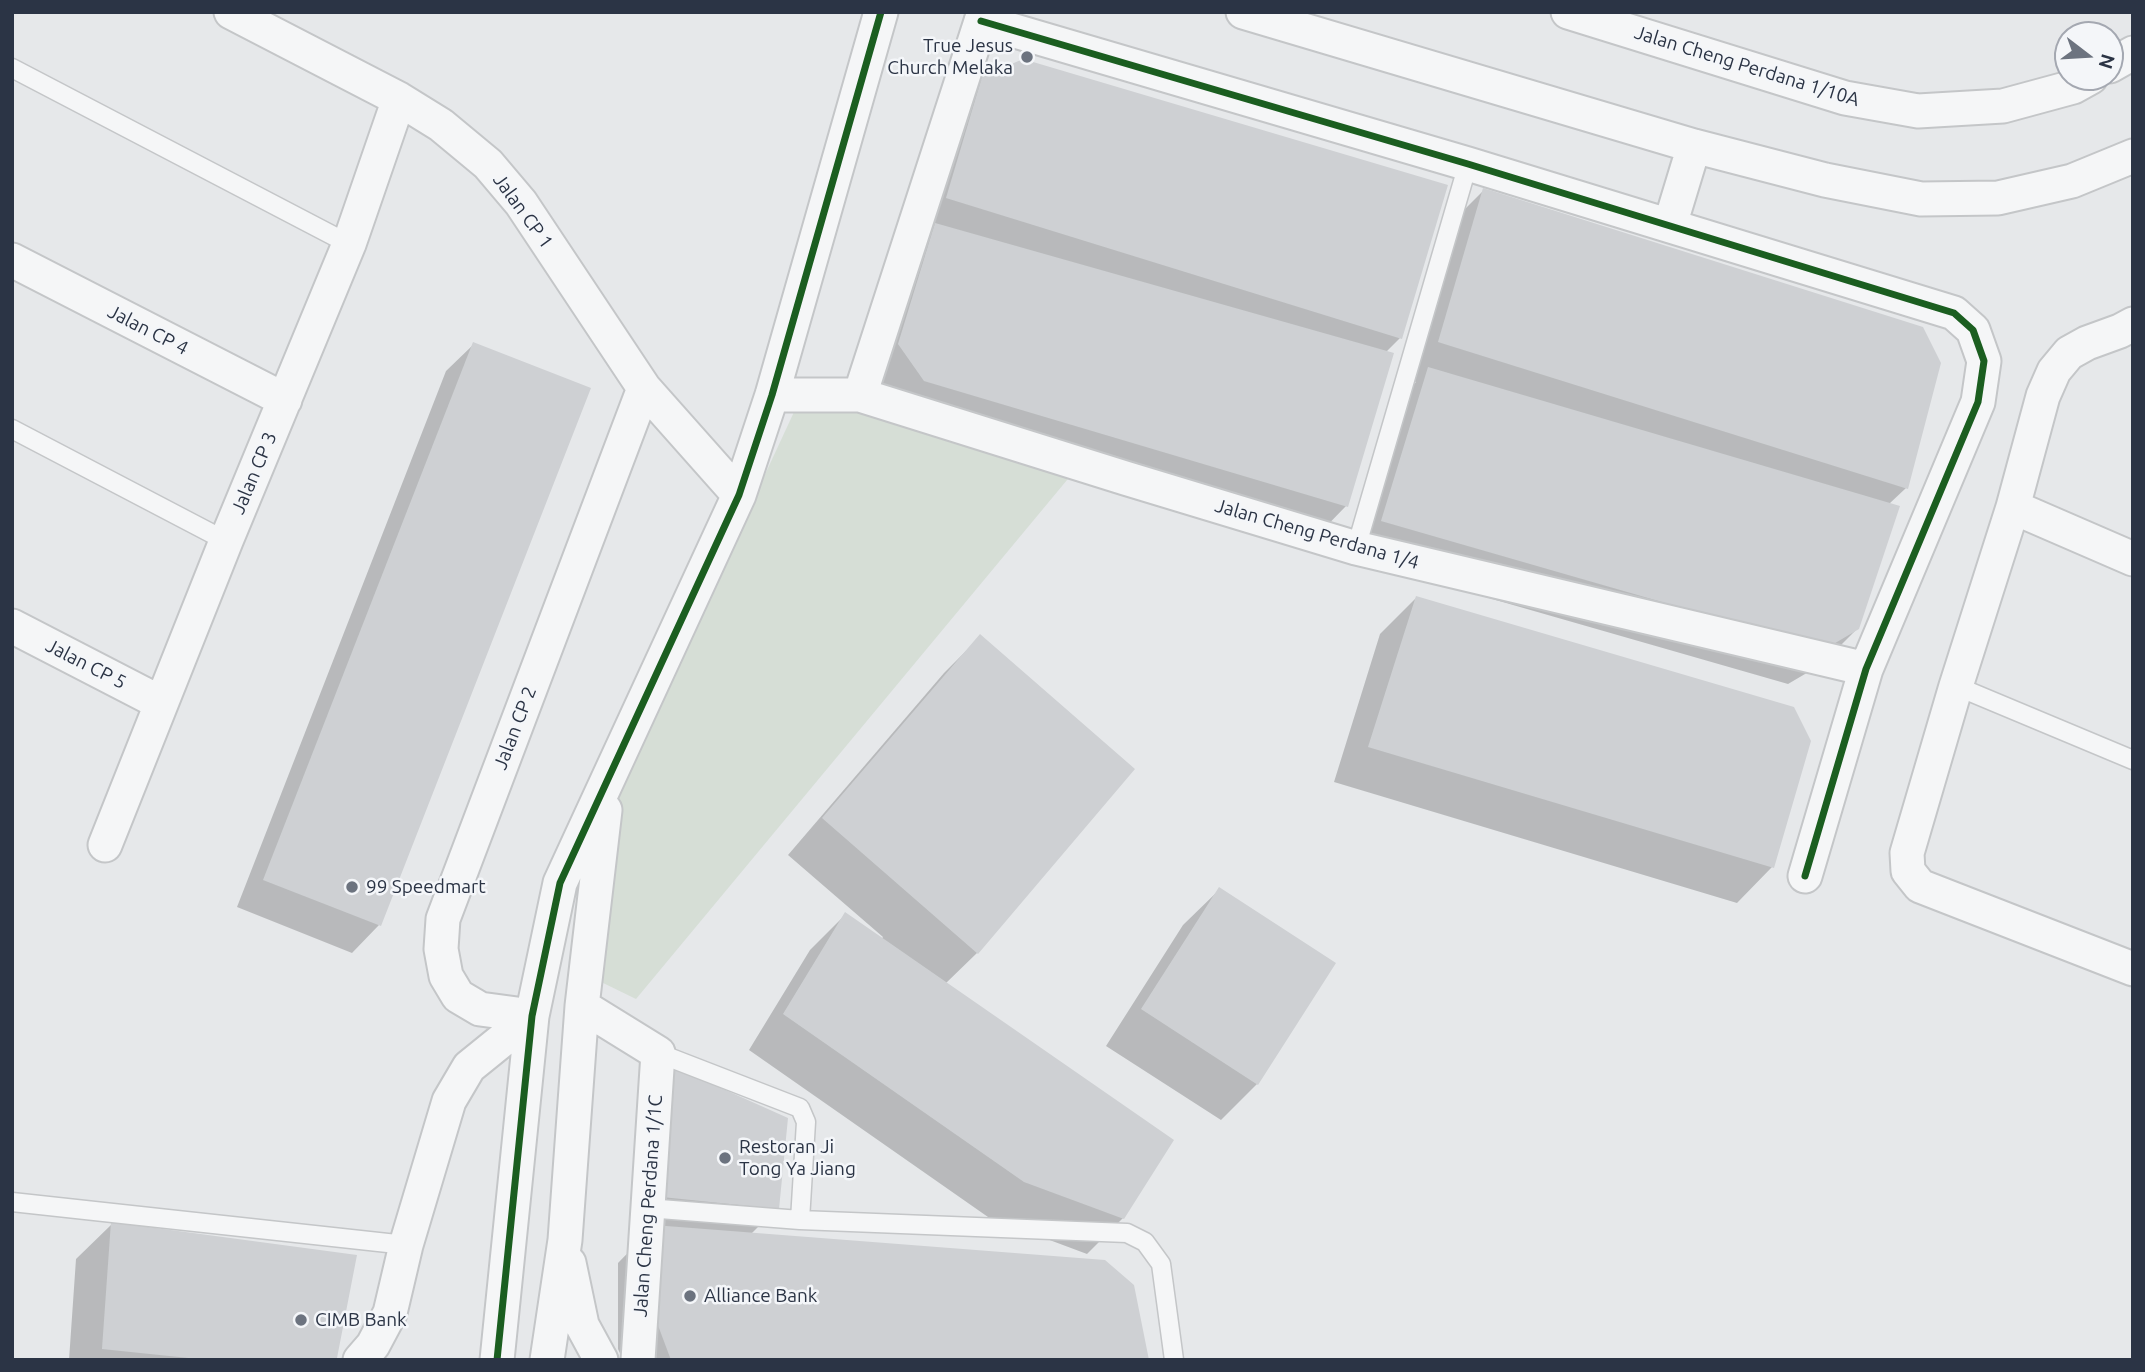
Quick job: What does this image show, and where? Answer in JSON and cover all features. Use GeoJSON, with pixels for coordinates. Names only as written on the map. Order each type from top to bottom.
{"type":"FeatureCollection","features":[{"type":"Feature","properties":{"kind":"street","name":"Jalan CP 1"},"geometry":{"type":"LineString","coordinates":[[231,12],[399,99],[441,125],[488,164],[521,203],[644,388],[739,495]]}},
{"type":"Feature","properties":{"kind":"street"},"geometry":{"type":"LineString","coordinates":[[497,1360],[532,1016],[560,883],[739,495],[772,395],[881,12]]}},
{"type":"Feature","properties":{"kind":"street"},"geometry":{"type":"LineString","coordinates":[[1243,12],[1694,146],[1825,180],[1921,200],[1998,198],[2072,181],[2133,156]]}},
{"type":"Feature","properties":{"kind":"street","name":"Jalan Cheng Perdana 1/10A"},"geometry":{"type":"LineString","coordinates":[[1568,12],[1845,98],[1918,111],[2003,106],[2058,91]]}},
{"type":"Feature","properties":{"kind":"street"},"geometry":{"type":"LineString","coordinates":[[860,396],[983,17],[1954,313],[1973,330],[1984,361],[1978,401],[1866,669],[1805,876]]}},
{"type":"Feature","properties":{"kind":"street","name":"Jalan CP 3"},"geometry":{"type":"LineString","coordinates":[[105,845],[226,541],[349,244],[399,99]]}},
{"type":"Feature","properties":{"kind":"street"},"geometry":{"type":"LineString","coordinates":[[1670,225],[1694,146]]}},
{"type":"Feature","properties":{"kind":"street","name":"Jalan CP 4"},"geometry":{"type":"LineString","coordinates":[[12,260],[285,400]]}},
{"type":"Feature","properties":{"kind":"street"},"geometry":{"type":"LineString","coordinates":[[2128,331],[2087,343],[2069,353],[2054,371],[2043,396],[2013,507],[1907,853],[1908,871],[1920,886],[2133,969]]}},
{"type":"Feature","properties":{"kind":"street","name":"Jalan CP 2"},"geometry":{"type":"LineString","coordinates":[[532,1016],[480,1009],[458,996],[446,976],[441,949],[443,919],[644,388]]}},
{"type":"Feature","properties":{"kind":"street","name":"Jalan Cheng Perdana 1/4"},"geometry":{"type":"LineString","coordinates":[[772,395],[860,396],[1356,548],[1866,669]]}},
{"type":"Feature","properties":{"kind":"street"},"geometry":{"type":"LineString","coordinates":[[2013,507],[2133,559]]}},
{"type":"Feature","properties":{"kind":"street","name":"Jalan CP 5"},"geometry":{"type":"LineString","coordinates":[[12,626],[161,702]]}},
{"type":"Feature","properties":{"kind":"street"},"geometry":{"type":"LineString","coordinates":[[547,1360],[565,1240],[582,1006],[608,779]]}},
{"type":"Feature","properties":{"kind":"street"},"geometry":{"type":"LineString","coordinates":[[582,1006],[659,1053]]}},
{"type":"Feature","properties":{"kind":"street"},"geometry":{"type":"LineString","coordinates":[[360,1360],[373,1345],[390,1314],[406,1245],[449,1101],[469,1066],[532,1016]]}},
{"type":"Feature","properties":{"kind":"street","name":"Jalan Cheng Perdana 1/1C"},"geometry":{"type":"LineString","coordinates":[[638,1360],[659,1053]]}},
{"type":"Feature","properties":{"kind":"street"},"geometry":{"type":"LineString","coordinates":[[565,1240],[582,1325],[601,1360]]}},
{"type":"Feature","properties":{"kind":"lane"},"geometry":{"type":"LineString","coordinates":[[12,68],[349,244]]}},
{"type":"Feature","properties":{"kind":"lane"},"geometry":{"type":"LineString","coordinates":[[1356,548],[1468,164]]}},
{"type":"Feature","properties":{"kind":"lane"},"geometry":{"type":"LineString","coordinates":[[12,429],[226,541]]}},
{"type":"Feature","properties":{"kind":"lane"},"geometry":{"type":"LineString","coordinates":[[1956,686],[2133,760]]}},
{"type":"Feature","properties":{"kind":"lane"},"geometry":{"type":"LineString","coordinates":[[659,1053],[800,1108],[806,1122],[800,1220]]}},
{"type":"Feature","properties":{"kind":"lane"},"geometry":{"type":"LineString","coordinates":[[12,1202],[406,1245]]}},
{"type":"Feature","properties":{"kind":"lane"},"geometry":{"type":"LineString","coordinates":[[647,1208],[800,1220],[1127,1233],[1146,1242],[1161,1264],[1174,1360]]}},
{"type":"Feature","properties":{"kind":"shaded area"},"geometry":{"type":"Polygon","coordinates":[[[807,384],[1077,468],[636,999],[597,980],[606,817],[807,384]]]}},
{"type":"Feature","properties":{"kind":"building"},"geometry":{"type":"Polygon","coordinates":[[[1023,59],[1448,185],[1402,339],[946,198],[982,77],[1023,59]]]}},
{"type":"Feature","properties":{"kind":"building"},"geometry":{"type":"Polygon","coordinates":[[[1483,188],[1923,327],[1941,363],[1908,489],[1438,342],[1483,188]]]}},
{"type":"Feature","properties":{"kind":"building"},"geometry":{"type":"Polygon","coordinates":[[[935,223],[1394,353],[1348,507],[924,381],[898,344],[935,223]]]}},
{"type":"Feature","properties":{"kind":"building"},"geometry":{"type":"Polygon","coordinates":[[[473,342],[591,388],[381,926],[263,880],[473,342]]]}},
{"type":"Feature","properties":{"kind":"building"},"geometry":{"type":"Polygon","coordinates":[[[1428,367],[1900,506],[1859,629],[1825,649],[1381,521],[1428,367]]]}},
{"type":"Feature","properties":{"kind":"building"},"geometry":{"type":"Polygon","coordinates":[[[1416,596],[1794,707],[1811,741],[1774,868],[1368,747],[1416,596]]]}},
{"type":"Feature","properties":{"kind":"building"},"geometry":{"type":"Polygon","coordinates":[[[980,634],[1135,769],[978,954],[822,818],[980,634]]]}},
{"type":"Feature","properties":{"kind":"building"},"geometry":{"type":"Polygon","coordinates":[[[1219,887],[1336,963],[1258,1085],[1141,1009],[1219,887]]]}},
{"type":"Feature","properties":{"kind":"building"},"geometry":{"type":"Polygon","coordinates":[[[845,912],[1174,1140],[1124,1219],[1024,1182],[783,1014],[845,912]]]}},
{"type":"Feature","properties":{"kind":"building","name":"Restoran Ji Tong Ya Jiang"},"geometry":{"type":"Polygon","coordinates":[[[674,1067],[788,1118],[779,1209],[662,1197],[674,1067]]]}},
{"type":"Feature","properties":{"kind":"building"},"geometry":{"type":"Polygon","coordinates":[[[111,1222],[357,1255],[337,1358],[208,1360],[102,1349],[111,1222]]]}},
{"type":"Feature","properties":{"kind":"building"},"geometry":{"type":"Polygon","coordinates":[[[653,1225],[1105,1260],[1134,1285],[1149,1360],[671,1360],[653,1312],[653,1225]]]}},
{"type":"Feature","properties":{"kind":"cycle path"},"geometry":{"type":"LineString","coordinates":[[497,1360],[532,1016],[560,883],[739,495],[772,395],[881,12]]}},
{"type":"Feature","properties":{"kind":"cycle path"},"geometry":{"type":"LineString","coordinates":[[981,21],[1468,164],[1954,313],[1973,330],[1984,361],[1978,402],[1866,669],[1805,876]]}},
{"type":"Feature","properties":{"kind":"place","name":"True Jesus Church Melaka"},"geometry":{"type":"Point","coordinates":[1027,57]}},
{"type":"Feature","properties":{"kind":"place","name":"99 Speedmart"},"geometry":{"type":"Point","coordinates":[352,887]}},
{"type":"Feature","properties":{"kind":"place","name":"Restoran Ji Tong Ya Jiang"},"geometry":{"type":"Point","coordinates":[725,1158]}},
{"type":"Feature","properties":{"kind":"place","name":"Alliance Bank"},"geometry":{"type":"Point","coordinates":[690,1296]}},
{"type":"Feature","properties":{"kind":"place","name":"CIMB Bank"},"geometry":{"type":"Point","coordinates":[301,1320]}}]}
